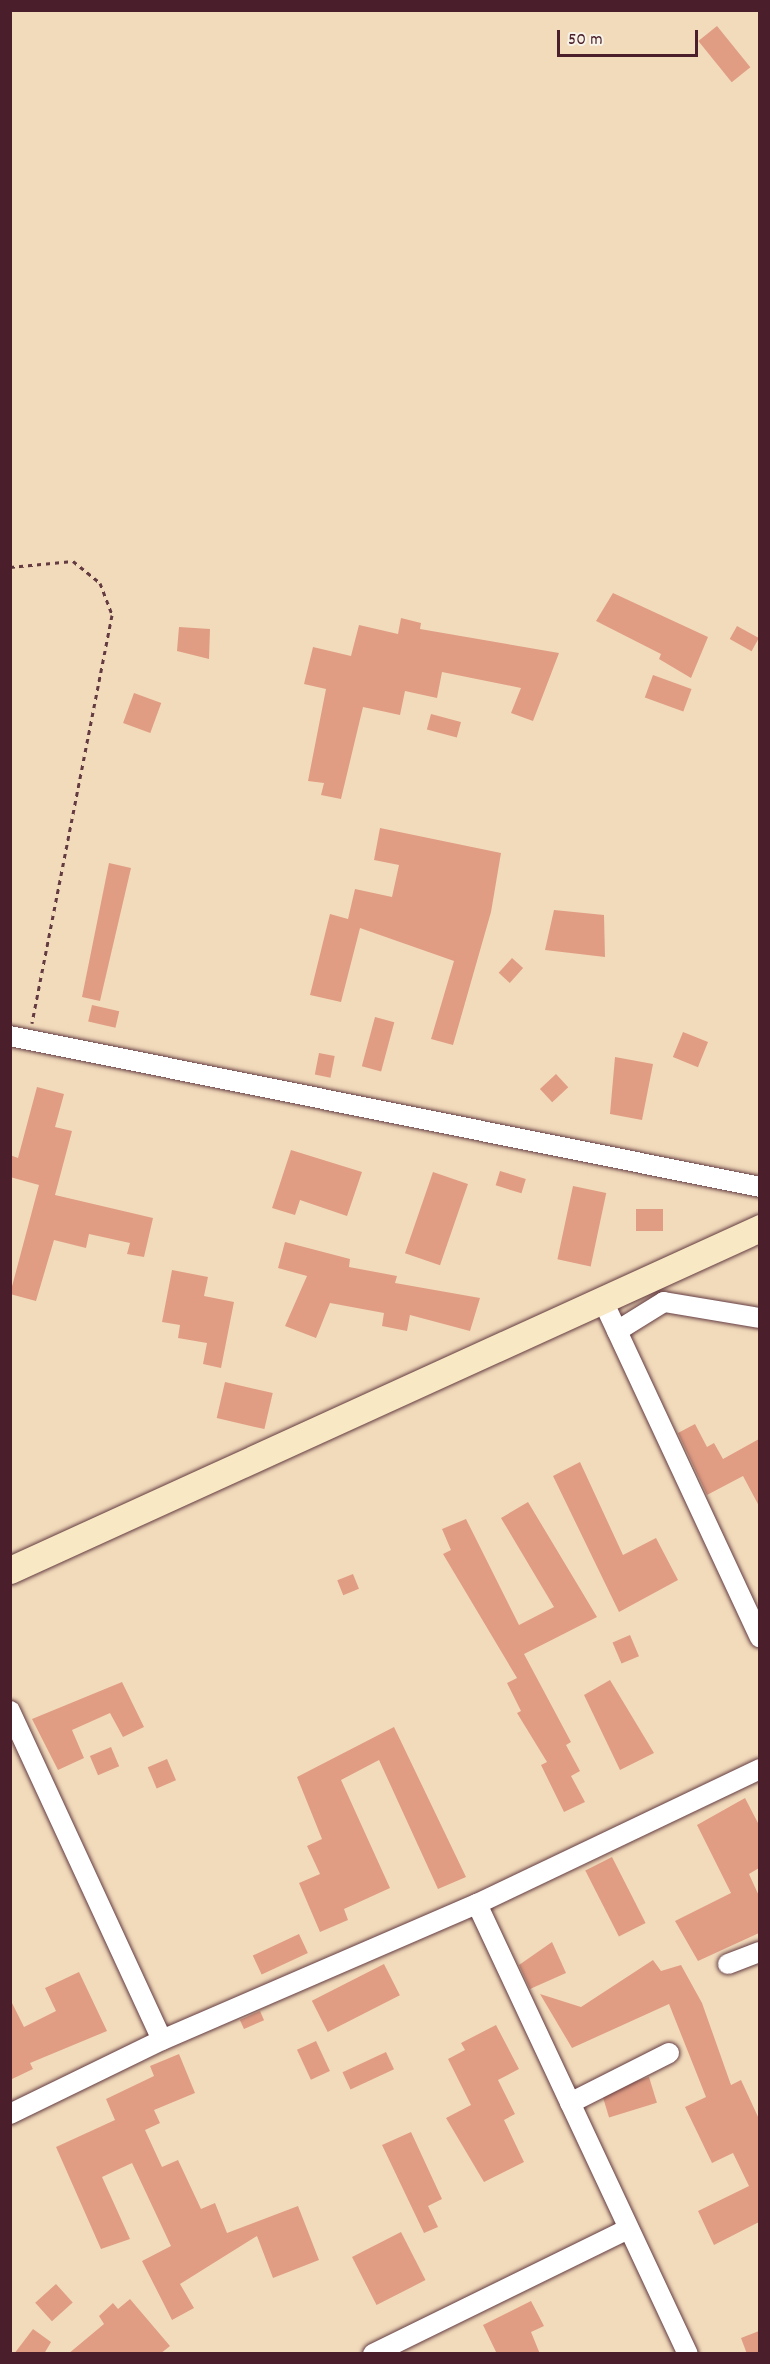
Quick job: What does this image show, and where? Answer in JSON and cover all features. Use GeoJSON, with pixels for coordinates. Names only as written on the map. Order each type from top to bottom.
{"type":"FeatureCollection","features":[{"type":"Feature","properties":{"kind":"main road"},"geometry":{"type":"LineString","coordinates":[[10,1570],[759,1228]]}},
{"type":"Feature","properties":{"kind":"street"},"geometry":{"type":"LineString","coordinates":[[20,1038],[759,1187]]}},
{"type":"Feature","properties":{"kind":"street"},"geometry":{"type":"LineString","coordinates":[[603,1301],[759,1638]]}},
{"type":"Feature","properties":{"kind":"street"},"geometry":{"type":"LineString","coordinates":[[617,1331],[664,1302],[759,1318]]}},
{"type":"Feature","properties":{"kind":"street"},"geometry":{"type":"LineString","coordinates":[[10,1711],[162,2040]]}},
{"type":"Feature","properties":{"kind":"street"},"geometry":{"type":"LineString","coordinates":[[10,2115],[162,2040],[477,1904],[759,1769]]}},
{"type":"Feature","properties":{"kind":"street"},"geometry":{"type":"LineString","coordinates":[[477,1904],[688,2354]]}},
{"type":"Feature","properties":{"kind":"street"},"geometry":{"type":"LineString","coordinates":[[728,1964],[759,1952]]}},
{"type":"Feature","properties":{"kind":"street"},"geometry":{"type":"LineString","coordinates":[[570,2103],[669,2053]]}},
{"type":"Feature","properties":{"kind":"street"},"geometry":{"type":"LineString","coordinates":[[373,2354],[628,2229]]}},
{"type":"Feature","properties":{"kind":"path"},"geometry":{"type":"LineString","coordinates":[[10,567],[73,561],[100,583],[112,615],[20,1038]]}},
{"type":"Feature","properties":{"kind":"building"},"geometry":{"type":"Polygon","coordinates":[[[717,26],[750,67],[732,82],[698,41],[717,26]]]}},
{"type":"Feature","properties":{"kind":"building"},"geometry":{"type":"Polygon","coordinates":[[[613,593],[708,637],[691,678],[659,659],[661,654],[596,621],[613,593]]]}},
{"type":"Feature","properties":{"kind":"building"},"geometry":{"type":"Polygon","coordinates":[[[401,618],[421,623],[420,629],[559,653],[533,721],[511,713],[521,688],[442,672],[437,698],[405,691],[400,715],[363,707],[341,799],[321,795],[324,783],[308,781],[326,689],[304,684],[313,647],[351,656],[359,625],[398,634],[401,618]]]}},
{"type":"Feature","properties":{"kind":"building"},"geometry":{"type":"Polygon","coordinates":[[[737,626],[759,638],[752,651],[730,639],[737,626]]]}},
{"type":"Feature","properties":{"kind":"building"},"geometry":{"type":"Polygon","coordinates":[[[179,627],[210,629],[209,659],[177,651],[179,627]]]}},
{"type":"Feature","properties":{"kind":"building"},"geometry":{"type":"Polygon","coordinates":[[[653,675],[692,689],[683,712],[645,698],[653,675]]]}},
{"type":"Feature","properties":{"kind":"building"},"geometry":{"type":"Polygon","coordinates":[[[134,693],[161,703],[150,733],[123,723],[134,693]]]}},
{"type":"Feature","properties":{"kind":"building"},"geometry":{"type":"Polygon","coordinates":[[[431,714],[461,722],[457,737],[427,729],[431,714]]]}},
{"type":"Feature","properties":{"kind":"building"},"geometry":{"type":"Polygon","coordinates":[[[380,828],[501,853],[491,912],[453,1045],[431,1039],[454,961],[360,928],[341,1002],[310,995],[330,914],[348,919],[355,889],[392,897],[399,865],[374,860],[380,828]]]}},
{"type":"Feature","properties":{"kind":"building"},"geometry":{"type":"Polygon","coordinates":[[[109,863],[131,868],[100,1001],[82,997],[109,863]]]}},
{"type":"Feature","properties":{"kind":"building"},"geometry":{"type":"Polygon","coordinates":[[[554,910],[604,915],[605,957],[545,950],[554,910]]]}},
{"type":"Feature","properties":{"kind":"building"},"geometry":{"type":"Polygon","coordinates":[[[512,958],[523,968],[510,983],[499,973],[512,958]]]}},
{"type":"Feature","properties":{"kind":"building"},"geometry":{"type":"Polygon","coordinates":[[[92,1005],[119,1011],[115,1028],[88,1022],[92,1005]]]}},
{"type":"Feature","properties":{"kind":"building"},"geometry":{"type":"Polygon","coordinates":[[[375,1017],[394,1022],[381,1071],[362,1066],[375,1017]]]}},
{"type":"Feature","properties":{"kind":"building"},"geometry":{"type":"Polygon","coordinates":[[[683,1032],[708,1042],[698,1067],[673,1057],[683,1032]]]}},
{"type":"Feature","properties":{"kind":"building"},"geometry":{"type":"Polygon","coordinates":[[[319,1053],[335,1056],[331,1078],[315,1075],[319,1053]]]}},
{"type":"Feature","properties":{"kind":"building"},"geometry":{"type":"Polygon","coordinates":[[[615,1057],[653,1064],[642,1120],[610,1114],[615,1057]]]}},
{"type":"Feature","properties":{"kind":"building"},"geometry":{"type":"Polygon","coordinates":[[[556,1074],[568,1087],[552,1102],[540,1089],[556,1074]]]}},
{"type":"Feature","properties":{"kind":"building"},"geometry":{"type":"Polygon","coordinates":[[[37,1087],[64,1094],[55,1127],[72,1131],[55,1195],[153,1218],[144,1257],[127,1254],[130,1243],[89,1234],[86,1248],[54,1240],[36,1301],[10,1294],[39,1185],[10,1177],[10,1155],[18,1158],[37,1087]]]}},
{"type":"Feature","properties":{"kind":"building"},"geometry":{"type":"Polygon","coordinates":[[[291,1150],[362,1172],[347,1216],[300,1200],[295,1215],[272,1208],[291,1150]]]}},
{"type":"Feature","properties":{"kind":"building"},"geometry":{"type":"Polygon","coordinates":[[[500,1171],[526,1179],[521,1193],[496,1185],[500,1171]]]}},
{"type":"Feature","properties":{"kind":"building"},"geometry":{"type":"Polygon","coordinates":[[[433,1172],[468,1184],[440,1265],[405,1253],[433,1172]]]}},
{"type":"Feature","properties":{"kind":"building"},"geometry":{"type":"Polygon","coordinates":[[[573,1186],[606,1193],[591,1266],[557,1259],[573,1186]]]}},
{"type":"Feature","properties":{"kind":"building"},"geometry":{"type":"Polygon","coordinates":[[[636,1209],[663,1209],[663,1231],[636,1231],[636,1209]]]}},
{"type":"Feature","properties":{"kind":"building"},"geometry":{"type":"Polygon","coordinates":[[[285,1242],[350,1259],[349,1267],[397,1276],[395,1283],[480,1298],[470,1331],[410,1315],[407,1331],[382,1326],[384,1313],[330,1303],[316,1338],[285,1326],[307,1276],[278,1268],[285,1242]]]}},
{"type":"Feature","properties":{"kind":"building"},"geometry":{"type":"Polygon","coordinates":[[[172,1270],[208,1277],[204,1296],[234,1302],[221,1368],[203,1364],[207,1343],[178,1338],[180,1325],[162,1322],[172,1270]]]}},
{"type":"Feature","properties":{"kind":"building"},"geometry":{"type":"Polygon","coordinates":[[[225,1382],[273,1393],[264,1429],[217,1418],[225,1382]]]}},
{"type":"Feature","properties":{"kind":"building"},"geometry":{"type":"Polygon","coordinates":[[[695,1424],[707,1447],[714,1443],[723,1459],[759,1439],[759,1506],[743,1476],[707,1495],[678,1433],[695,1424]]]}},
{"type":"Feature","properties":{"kind":"building"},"geometry":{"type":"Polygon","coordinates":[[[580,1462],[623,1555],[656,1538],[678,1580],[619,1612],[553,1476],[580,1462]]]}},
{"type":"Feature","properties":{"kind":"building"},"geometry":{"type":"Polygon","coordinates":[[[528,1502],[597,1617],[524,1654],[571,1742],[566,1745],[580,1771],[571,1776],[585,1802],[564,1812],[541,1765],[547,1762],[517,1713],[521,1711],[507,1683],[517,1678],[443,1554],[451,1550],[442,1529],[466,1519],[519,1625],[554,1607],[501,1518],[528,1502]]]}},
{"type":"Feature","properties":{"kind":"building"},"geometry":{"type":"Polygon","coordinates":[[[353,1574],[359,1589],[343,1595],[337,1580],[353,1574]]]}},
{"type":"Feature","properties":{"kind":"building"},"geometry":{"type":"Polygon","coordinates":[[[630,1635],[639,1656],[621,1664],[613,1642],[630,1635]]]}},
{"type":"Feature","properties":{"kind":"building"},"geometry":{"type":"Polygon","coordinates":[[[610,1680],[654,1753],[620,1770],[584,1695],[610,1680]]]}},
{"type":"Feature","properties":{"kind":"building"},"geometry":{"type":"Polygon","coordinates":[[[122,1682],[144,1727],[123,1737],[110,1713],[72,1730],[84,1758],[58,1770],[32,1719],[122,1682]]]}},
{"type":"Feature","properties":{"kind":"building"},"geometry":{"type":"Polygon","coordinates":[[[394,1727],[466,1877],[438,1889],[379,1760],[341,1780],[390,1888],[344,1909],[348,1920],[320,1932],[299,1883],[320,1874],[307,1846],[322,1839],[297,1777],[394,1727]]]}},
{"type":"Feature","properties":{"kind":"building"},"geometry":{"type":"Polygon","coordinates":[[[111,1747],[119,1766],[98,1775],[90,1756],[111,1747]]]}},
{"type":"Feature","properties":{"kind":"building"},"geometry":{"type":"Polygon","coordinates":[[[167,1759],[176,1780],[157,1788],[148,1767],[167,1759]]]}},
{"type":"Feature","properties":{"kind":"building"},"geometry":{"type":"Polygon","coordinates":[[[745,1798],[759,1825],[759,1868],[749,1874],[759,1896],[759,1933],[698,1961],[675,1921],[731,1893],[697,1825],[745,1798]]]}},
{"type":"Feature","properties":{"kind":"building"},"geometry":{"type":"Polygon","coordinates":[[[612,1857],[646,1923],[619,1937],[585,1871],[612,1857]]]}},
{"type":"Feature","properties":{"kind":"building"},"geometry":{"type":"Polygon","coordinates":[[[299,1934],[308,1953],[262,1975],[253,1956],[299,1934]]]}},
{"type":"Feature","properties":{"kind":"building"},"geometry":{"type":"Polygon","coordinates":[[[552,1942],[566,1973],[530,1989],[519,1965],[552,1942]]]}},
{"type":"Feature","properties":{"kind":"building"},"geometry":{"type":"Polygon","coordinates":[[[653,1960],[661,1971],[681,1965],[702,2003],[731,2085],[741,2080],[759,2119],[759,2222],[714,2245],[698,2211],[749,2186],[733,2153],[712,2163],[685,2107],[706,2097],[669,2004],[572,2048],[540,1994],[581,2007],[653,1960]]]}},
{"type":"Feature","properties":{"kind":"building"},"geometry":{"type":"Polygon","coordinates":[[[384,1964],[400,1995],[328,2032],[312,2001],[384,1964]]]}},
{"type":"Feature","properties":{"kind":"building"},"geometry":{"type":"Polygon","coordinates":[[[79,1972],[107,2031],[30,2063],[33,2069],[10,2080],[10,1999],[24,2027],[56,2011],[45,1988],[79,1972]]]}},
{"type":"Feature","properties":{"kind":"building"},"geometry":{"type":"Polygon","coordinates":[[[260,2011],[264,2020],[244,2029],[240,2020],[260,2011]]]}},
{"type":"Feature","properties":{"kind":"building"},"geometry":{"type":"Polygon","coordinates":[[[496,2025],[519,2069],[498,2080],[515,2114],[504,2120],[524,2162],[484,2182],[446,2118],[471,2105],[448,2059],[465,2050],[461,2043],[496,2025]]]}},
{"type":"Feature","properties":{"kind":"building"},"geometry":{"type":"Polygon","coordinates":[[[316,2041],[330,2071],[311,2080],[297,2050],[316,2041]]]}},
{"type":"Feature","properties":{"kind":"building"},"geometry":{"type":"Polygon","coordinates":[[[386,2052],[394,2069],[351,2090],[342,2072],[386,2052]]]}},
{"type":"Feature","properties":{"kind":"building"},"geometry":{"type":"Polygon","coordinates":[[[179,2054],[195,2093],[154,2110],[160,2123],[145,2130],[162,2167],[178,2160],[201,2209],[215,2203],[227,2233],[298,2206],[319,2260],[273,2278],[257,2236],[180,2284],[194,2308],[172,2320],[142,2261],[171,2246],[132,2163],[102,2177],[130,2239],[101,2249],[56,2147],[115,2120],[106,2099],[154,2076],[150,2066],[179,2054]]]}},
{"type":"Feature","properties":{"kind":"building"},"geometry":{"type":"Polygon","coordinates":[[[649,2077],[657,2103],[609,2117],[601,2092],[649,2077]]]}},
{"type":"Feature","properties":{"kind":"building"},"geometry":{"type":"Polygon","coordinates":[[[411,2132],[442,2199],[428,2206],[438,2227],[424,2233],[382,2145],[411,2132]]]}},
{"type":"Feature","properties":{"kind":"building"},"geometry":{"type":"Polygon","coordinates":[[[401,2232],[426,2280],[377,2305],[352,2257],[401,2232]]]}},
{"type":"Feature","properties":{"kind":"building"},"geometry":{"type":"Polygon","coordinates":[[[56,2284],[73,2303],[52,2321],[35,2303],[56,2284]]]}},
{"type":"Feature","properties":{"kind":"building"},"geometry":{"type":"Polygon","coordinates":[[[130,2299],[170,2346],[160,2354],[68,2354],[104,2324],[99,2316],[113,2303],[118,2309],[130,2299]]]}},
{"type":"Feature","properties":{"kind":"building"},"geometry":{"type":"Polygon","coordinates":[[[531,2301],[544,2326],[531,2332],[540,2354],[497,2354],[483,2325],[531,2301]]]}},
{"type":"Feature","properties":{"kind":"building"},"geometry":{"type":"Polygon","coordinates":[[[33,2329],[51,2342],[44,2354],[14,2354],[33,2329]]]}},
{"type":"Feature","properties":{"kind":"building"},"geometry":{"type":"Polygon","coordinates":[[[759,2331],[759,2354],[747,2354],[741,2338],[759,2331]]]}}]}
